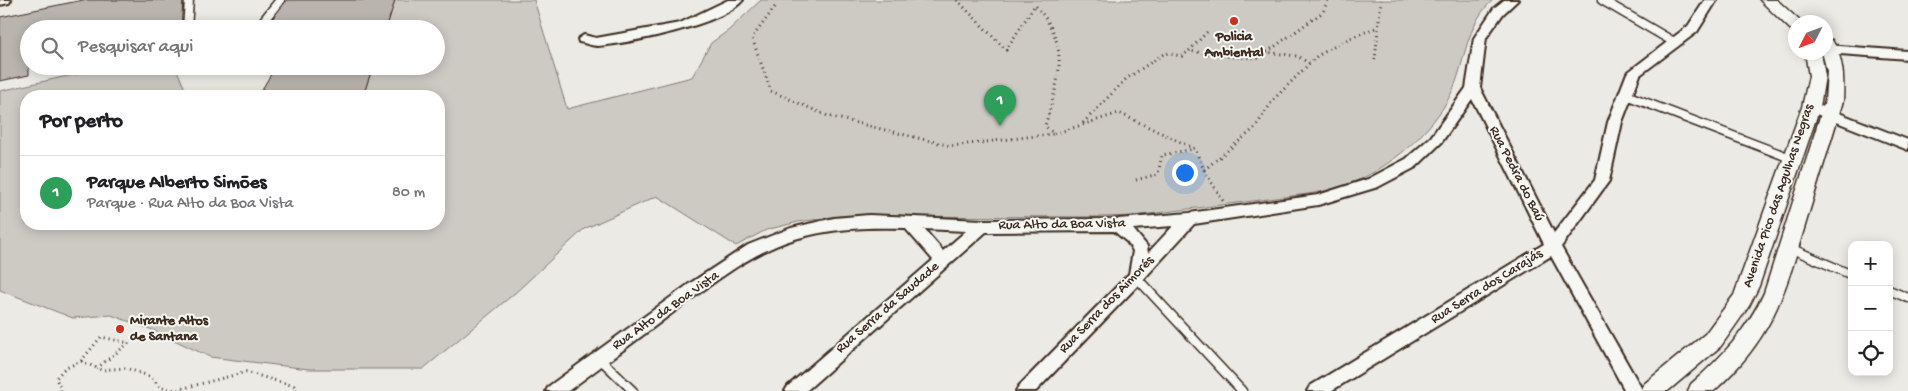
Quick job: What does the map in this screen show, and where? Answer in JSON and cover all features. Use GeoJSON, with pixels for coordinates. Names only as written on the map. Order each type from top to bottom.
{"type":"FeatureCollection","features":[{"type":"Feature","properties":{"kind":"street"},"geometry":{"type":"LineString","coordinates":[[0,1],[5,0]]}},
{"type":"Feature","properties":{"kind":"street"},"geometry":{"type":"LineString","coordinates":[[584,39],[596,42],[683,26],[738,0]]}},
{"type":"Feature","properties":{"kind":"street","name":"Rua Alto da Boa Vista"},"geometry":{"type":"LineString","coordinates":[[555,391],[695,288],[754,249],[773,240],[814,228],[848,222],[982,226],[1118,225],[1189,219],[1318,200],[1373,183],[1411,163],[1436,140],[1473,88],[1480,38],[1498,11],[1512,0]]}},
{"type":"Feature","properties":{"kind":"street","name":"Rua Serra dos Carajás"},"geometry":{"type":"LineString","coordinates":[[1316,391],[1553,246],[1602,181],[1615,122],[1634,73],[1693,29],[1711,0]]}},
{"type":"Feature","properties":{"kind":"street"},"geometry":{"type":"LineString","coordinates":[[1768,0],[1788,19]]}},
{"type":"Feature","properties":{"kind":"street"},"geometry":{"type":"LineString","coordinates":[[1783,0],[1799,15]]}},
{"type":"Feature","properties":{"kind":"street"},"geometry":{"type":"LineString","coordinates":[[1833,50],[1908,57]]}},
{"type":"Feature","properties":{"kind":"street","name":"Avenida Pico das Agulhas Negras"},"geometry":{"type":"LineString","coordinates":[[1652,391],[1713,340],[1742,300],[1811,107],[1816,88],[1818,60]]}},
{"type":"Feature","properties":{"kind":"street","name":"Avenida Pico das Agulhas Negras"},"geometry":{"type":"LineString","coordinates":[[1699,391],[1728,366],[1748,342],[1762,321],[1774,293],[1790,248],[1830,114],[1836,83],[1835,69],[1830,60]]}},
{"type":"Feature","properties":{"kind":"street","name":"Rua Pedra do Baú"},"geometry":{"type":"LineString","coordinates":[[1473,88],[1553,246],[1634,391]]}},
{"type":"Feature","properties":{"kind":"street"},"geometry":{"type":"LineString","coordinates":[[1811,107],[1908,145]]}},
{"type":"Feature","properties":{"kind":"street","name":"Rua Serra dos Aimorés"},"geometry":{"type":"LineString","coordinates":[[1025,391],[1189,219]]}},
{"type":"Feature","properties":{"kind":"street"},"geometry":{"type":"LineString","coordinates":[[908,223],[934,248],[942,261]]}},
{"type":"Feature","properties":{"kind":"street"},"geometry":{"type":"LineString","coordinates":[[1118,225],[1133,238],[1141,250],[1136,276]]}},
{"type":"Feature","properties":{"kind":"street","name":"Rua Serra da Saudade"},"geometry":{"type":"LineString","coordinates":[[794,391],[982,226]]}},
{"type":"Feature","properties":{"kind":"lane"},"geometry":{"type":"LineString","coordinates":[[188,20],[189,0]]}},
{"type":"Feature","properties":{"kind":"lane"},"geometry":{"type":"LineString","coordinates":[[264,20],[280,0]]}},
{"type":"Feature","properties":{"kind":"lane"},"geometry":{"type":"LineString","coordinates":[[1602,0],[1674,42]]}},
{"type":"Feature","properties":{"kind":"lane"},"geometry":{"type":"LineString","coordinates":[[1626,95],[1793,158]]}},
{"type":"Feature","properties":{"kind":"lane"},"geometry":{"type":"LineString","coordinates":[[1790,248],[1848,273]]}},
{"type":"Feature","properties":{"kind":"lane"},"geometry":{"type":"LineString","coordinates":[[1136,276],[1242,391]]}},
{"type":"Feature","properties":{"kind":"lane"},"geometry":{"type":"LineString","coordinates":[[1893,292],[1908,298]]}},
{"type":"Feature","properties":{"kind":"lane"},"geometry":{"type":"LineString","coordinates":[[599,358],[633,391]]}},
{"type":"Feature","properties":{"kind":"path"},"geometry":{"type":"LineString","coordinates":[[957,0],[1006,50],[1035,5],[1048,18],[1058,44],[1060,71],[1045,126],[1054,134]]}},
{"type":"Feature","properties":{"kind":"path"},"geometry":{"type":"LineString","coordinates":[[1189,51],[1232,57],[1258,58],[1323,12],[1328,0]]}},
{"type":"Feature","properties":{"kind":"path"},"geometry":{"type":"LineString","coordinates":[[1375,60],[1381,0]]}},
{"type":"Feature","properties":{"kind":"path"},"geometry":{"type":"LineString","coordinates":[[775,7],[752,38],[771,91],[828,116],[951,146],[1054,134],[1118,113],[1195,149],[1204,170],[1230,212]]}},
{"type":"Feature","properties":{"kind":"path"},"geometry":{"type":"LineString","coordinates":[[1204,170],[1254,128],[1273,100],[1317,56],[1350,38],[1378,26]]}},
{"type":"Feature","properties":{"kind":"path"},"geometry":{"type":"LineString","coordinates":[[1081,125],[1126,79],[1165,53],[1182,56],[1207,32]]}},
{"type":"Feature","properties":{"kind":"path"},"geometry":{"type":"LineString","coordinates":[[1266,52],[1298,56],[1309,63]]}},
{"type":"Feature","properties":{"kind":"path"},"geometry":{"type":"LineString","coordinates":[[1136,180],[1158,174],[1162,155],[1195,149]]}},
{"type":"Feature","properties":{"kind":"path"},"geometry":{"type":"LineString","coordinates":[[61,391],[56,378],[64,369],[81,361],[101,337],[129,343],[97,368]]}},
{"type":"Feature","properties":{"kind":"path"},"geometry":{"type":"LineString","coordinates":[[81,361],[101,370],[126,368],[151,377],[161,388],[177,390],[246,372],[294,386],[297,391]]}},
{"type":"Feature","properties":{"kind":"shaded area"},"geometry":{"type":"Polygon","coordinates":[[[395,0],[534,0],[567,109],[692,77],[711,43],[729,30],[761,0],[1493,0],[1485,8],[1473,28],[1449,98],[1427,129],[1412,144],[1381,168],[1342,186],[1306,194],[1133,216],[839,216],[798,222],[766,230],[736,246],[657,196],[584,229],[515,293],[423,369],[309,369],[210,357],[153,330],[111,315],[73,318],[0,290],[0,91],[72,75],[179,75],[185,90],[20,90],[20,230],[445,230],[445,90],[365,90],[370,75],[445,75],[445,20],[389,20],[395,0]]]}},
{"type":"Feature","properties":{"kind":"building"},"geometry":{"type":"Polygon","coordinates":[[[83,0],[183,0],[182,20],[20,20],[20,75],[29,75],[0,81],[0,17],[83,0]]]}},
{"type":"Feature","properties":{"kind":"building"},"geometry":{"type":"Polygon","coordinates":[[[287,0],[395,0],[389,20],[271,20],[287,0]]]}},
{"type":"Feature","properties":{"kind":"building"},"geometry":{"type":"Polygon","coordinates":[[[271,75],[370,75],[365,90],[262,90],[271,75]]]}},
{"type":"Feature","properties":{"kind":"place","name":"Policia Ambiental"},"geometry":{"type":"Point","coordinates":[1234,21]}},
{"type":"Feature","properties":{"kind":"place","name":"Parque Alberto Simões"},"geometry":{"type":"Point","coordinates":[1000,126]}},
{"type":"Feature","properties":{"kind":"place","name":"Mirante Altos de Santana"},"geometry":{"type":"Point","coordinates":[120,329]}}]}
